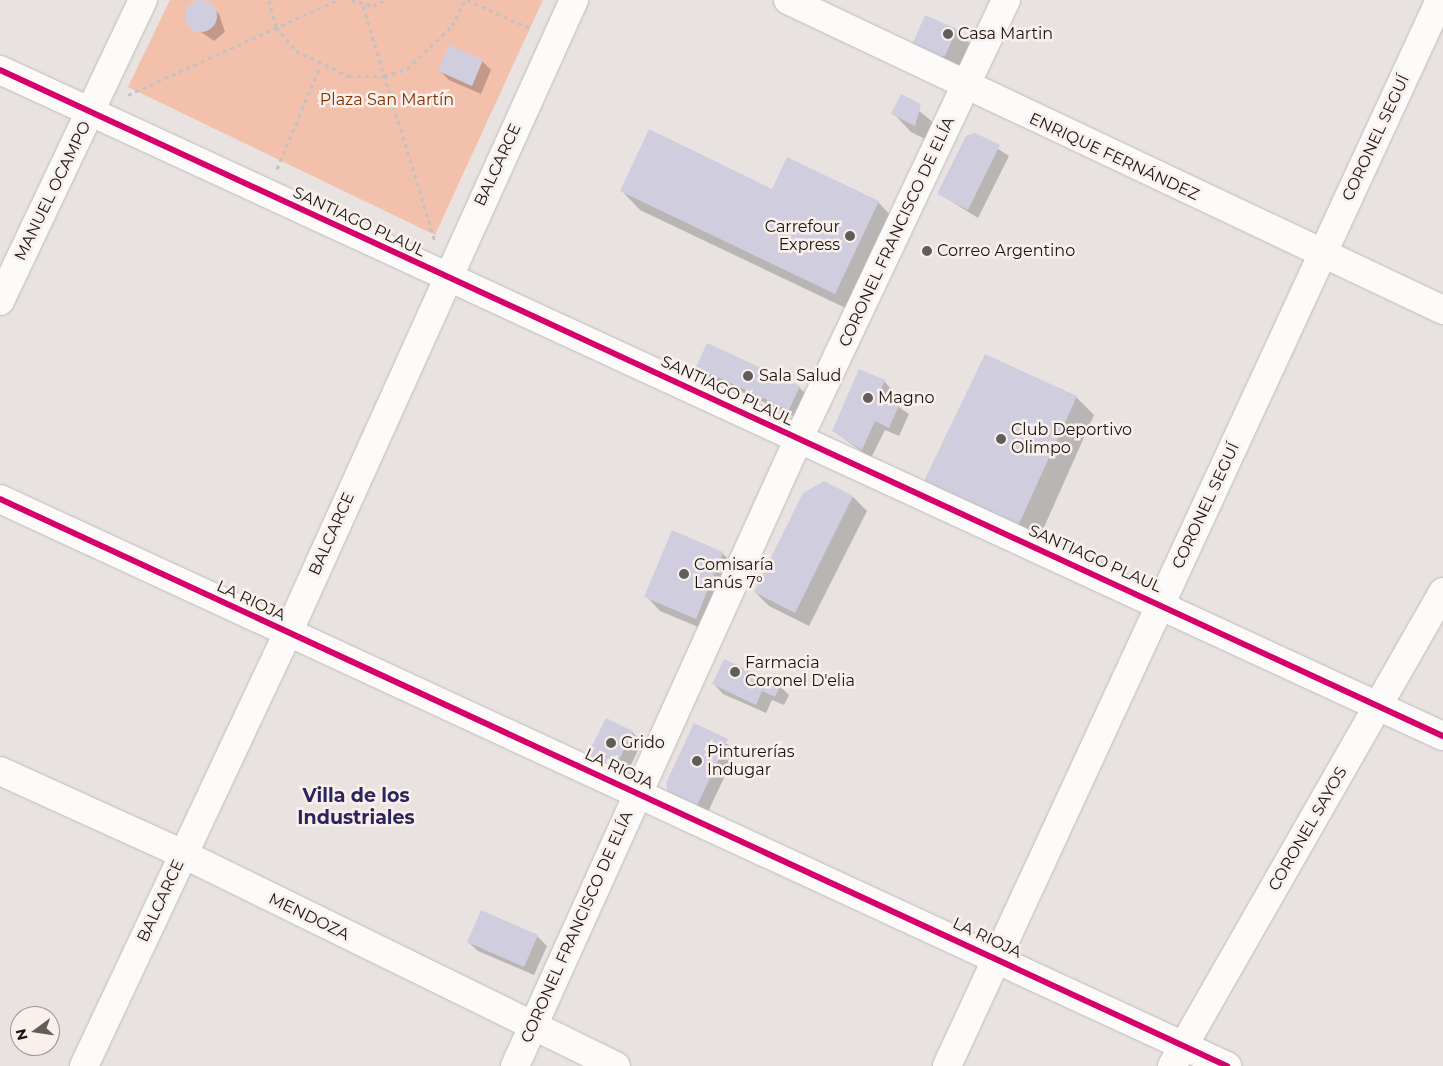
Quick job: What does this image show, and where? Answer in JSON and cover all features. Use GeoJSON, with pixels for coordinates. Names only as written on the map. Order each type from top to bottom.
{"type":"FeatureCollection","features":[{"type":"Feature","properties":{"kind":"street","name":"MANUEL OCAMPO"},"geometry":{"type":"LineString","coordinates":[[0,301],[143,0]]}},
{"type":"Feature","properties":{"kind":"street","name":"BALCARCE"},"geometry":{"type":"LineString","coordinates":[[84,1066],[288,633],[446,277],[574,0]]}},
{"type":"Feature","properties":{"kind":"street","name":"ENRIQUE FERNÁNDEZ"},"geometry":{"type":"LineString","coordinates":[[788,0],[1321,255],[1443,310]]}},
{"type":"Feature","properties":{"kind":"street","name":"CORONEL FRANCISCO DE ELÍA"},"geometry":{"type":"LineString","coordinates":[[515,1066],[637,792],[798,440],[1006,0]]}},
{"type":"Feature","properties":{"kind":"street","name":"CORONEL SEGUÍ"},"geometry":{"type":"LineString","coordinates":[[947,1066],[1440,0]]}},
{"type":"Feature","properties":{"kind":"street","name":"SANTIAGO PLAUL"},"geometry":{"type":"LineString","coordinates":[[0,70],[798,440],[1161,604],[1443,736]]}},
{"type":"Feature","properties":{"kind":"street","name":"LA RIOJA"},"geometry":{"type":"LineString","coordinates":[[0,499],[998,958],[1178,1056],[1227,1066]]}},
{"type":"Feature","properties":{"kind":"street","name":"CORONEL SAYOS"},"geometry":{"type":"LineString","coordinates":[[1178,1056],[1443,592]]}},
{"type":"Feature","properties":{"kind":"street","name":"MENDOZA"},"geometry":{"type":"LineString","coordinates":[[0,771],[183,854],[532,1028],[616,1066]]}},
{"type":"Feature","properties":{"kind":"path"},"geometry":{"type":"LineString","coordinates":[[269,0],[276,27],[296,51],[320,66],[349,76],[384,76],[407,69],[430,51],[452,26],[466,0],[555,40]]}},
{"type":"Feature","properties":{"kind":"path"},"geometry":{"type":"LineString","coordinates":[[91,112],[337,0]]}},
{"type":"Feature","properties":{"kind":"path"},"geometry":{"type":"LineString","coordinates":[[351,0],[363,6],[386,0]]}},
{"type":"Feature","properties":{"kind":"path"},"geometry":{"type":"LineString","coordinates":[[363,6],[446,277]]}},
{"type":"Feature","properties":{"kind":"path"},"geometry":{"type":"LineString","coordinates":[[266,194],[320,66]]}},
{"type":"Feature","properties":{"kind":"green space","name":"Plaza San Martín"},"geometry":{"type":"Polygon","coordinates":[[[170,0],[543,0],[435,235],[128,87],[170,0]]]}},
{"type":"Feature","properties":{"kind":"building"},"geometry":{"type":"Polygon","coordinates":[[[201,0],[207,1],[212,5],[216,10],[216,22],[212,27],[207,31],[201,32],[195,31],[190,27],[186,22],[185,16],[186,10],[190,5],[195,1],[201,0]]]}},
{"type":"Feature","properties":{"kind":"building"},"geometry":{"type":"Polygon","coordinates":[[[925,15],[957,29],[945,56],[935,57],[911,47],[925,15]]]}},
{"type":"Feature","properties":{"kind":"building"},"geometry":{"type":"Polygon","coordinates":[[[449,45],[483,60],[472,86],[438,71],[449,45]]]}},
{"type":"Feature","properties":{"kind":"building"},"geometry":{"type":"Polygon","coordinates":[[[901,94],[921,104],[915,126],[891,114],[901,94]]]}},
{"type":"Feature","properties":{"kind":"building"},"geometry":{"type":"Polygon","coordinates":[[[649,129],[772,189],[787,157],[879,201],[835,294],[620,191],[649,129]]]}},
{"type":"Feature","properties":{"kind":"building"},"geometry":{"type":"Polygon","coordinates":[[[975,133],[1000,145],[968,210],[937,194],[966,136],[975,133]]]}},
{"type":"Feature","properties":{"kind":"building","name":"Sala Salud"},"geometry":{"type":"Polygon","coordinates":[[[707,343],[800,386],[789,410],[696,367],[707,343]]]}},
{"type":"Feature","properties":{"kind":"building","name":"Club Deportivo Olimpo"},"geometry":{"type":"Polygon","coordinates":[[[985,354],[1077,396],[1018,526],[923,483],[985,354]]]}},
{"type":"Feature","properties":{"kind":"building","name":"Magno"},"geometry":{"type":"Polygon","coordinates":[[[859,369],[885,380],[879,394],[900,403],[889,428],[875,421],[862,450],[832,431],[859,369]]]}},
{"type":"Feature","properties":{"kind":"building"},"geometry":{"type":"Polygon","coordinates":[[[824,481],[853,496],[795,613],[754,592],[803,493],[824,481]]]}},
{"type":"Feature","properties":{"kind":"building","name":"Comisaría Lanús 7°"},"geometry":{"type":"Polygon","coordinates":[[[672,530],[723,552],[696,619],[644,597],[672,530]]]}},
{"type":"Feature","properties":{"kind":"building","name":"Farmacia Coronel D'elia"},"geometry":{"type":"Polygon","coordinates":[[[724,659],[780,685],[775,697],[762,691],[756,705],[712,684],[724,659]]]}},
{"type":"Feature","properties":{"kind":"building","name":"Grido"},"geometry":{"type":"Polygon","coordinates":[[[606,718],[633,731],[620,758],[607,764],[588,754],[606,718]]]}},
{"type":"Feature","properties":{"kind":"building","name":"Pinturerías Indugar"},"geometry":{"type":"Polygon","coordinates":[[[694,723],[728,739],[697,806],[668,792],[666,783],[694,723]]]}},
{"type":"Feature","properties":{"kind":"building"},"geometry":{"type":"Polygon","coordinates":[[[481,910],[538,935],[524,967],[467,942],[481,910]]]}},
{"type":"Feature","properties":{"kind":"cycle path"},"geometry":{"type":"LineString","coordinates":[[0,70],[1443,736]]}},
{"type":"Feature","properties":{"kind":"cycle path"},"geometry":{"type":"LineString","coordinates":[[0,499],[1227,1066]]}},
{"type":"Feature","properties":{"kind":"place","name":"Casa Martin"},"geometry":{"type":"Point","coordinates":[948,34]}},
{"type":"Feature","properties":{"kind":"place","name":"Carrefour Express"},"geometry":{"type":"Point","coordinates":[850,236]}},
{"type":"Feature","properties":{"kind":"place","name":"Correo Argentino"},"geometry":{"type":"Point","coordinates":[927,251]}},
{"type":"Feature","properties":{"kind":"place","name":"Sala Salud"},"geometry":{"type":"Point","coordinates":[748,376]}},
{"type":"Feature","properties":{"kind":"place","name":"Magno"},"geometry":{"type":"Point","coordinates":[868,398]}},
{"type":"Feature","properties":{"kind":"place","name":"Club Deportivo Olimpo"},"geometry":{"type":"Point","coordinates":[1001,439]}},
{"type":"Feature","properties":{"kind":"place","name":"Comisaría Lanús 7°"},"geometry":{"type":"Point","coordinates":[684,574]}},
{"type":"Feature","properties":{"kind":"place","name":"Farmacia Coronel D'elia"},"geometry":{"type":"Point","coordinates":[735,672]}},
{"type":"Feature","properties":{"kind":"place","name":"Grido"},"geometry":{"type":"Point","coordinates":[611,743]}},
{"type":"Feature","properties":{"kind":"place","name":"Pinturerías Indugar"},"geometry":{"type":"Point","coordinates":[697,761]}},
{"type":"Feature","properties":{"kind":"district","name":"Villa de los Industriales"},"geometry":{"type":"Point","coordinates":[356,807]}}]}
